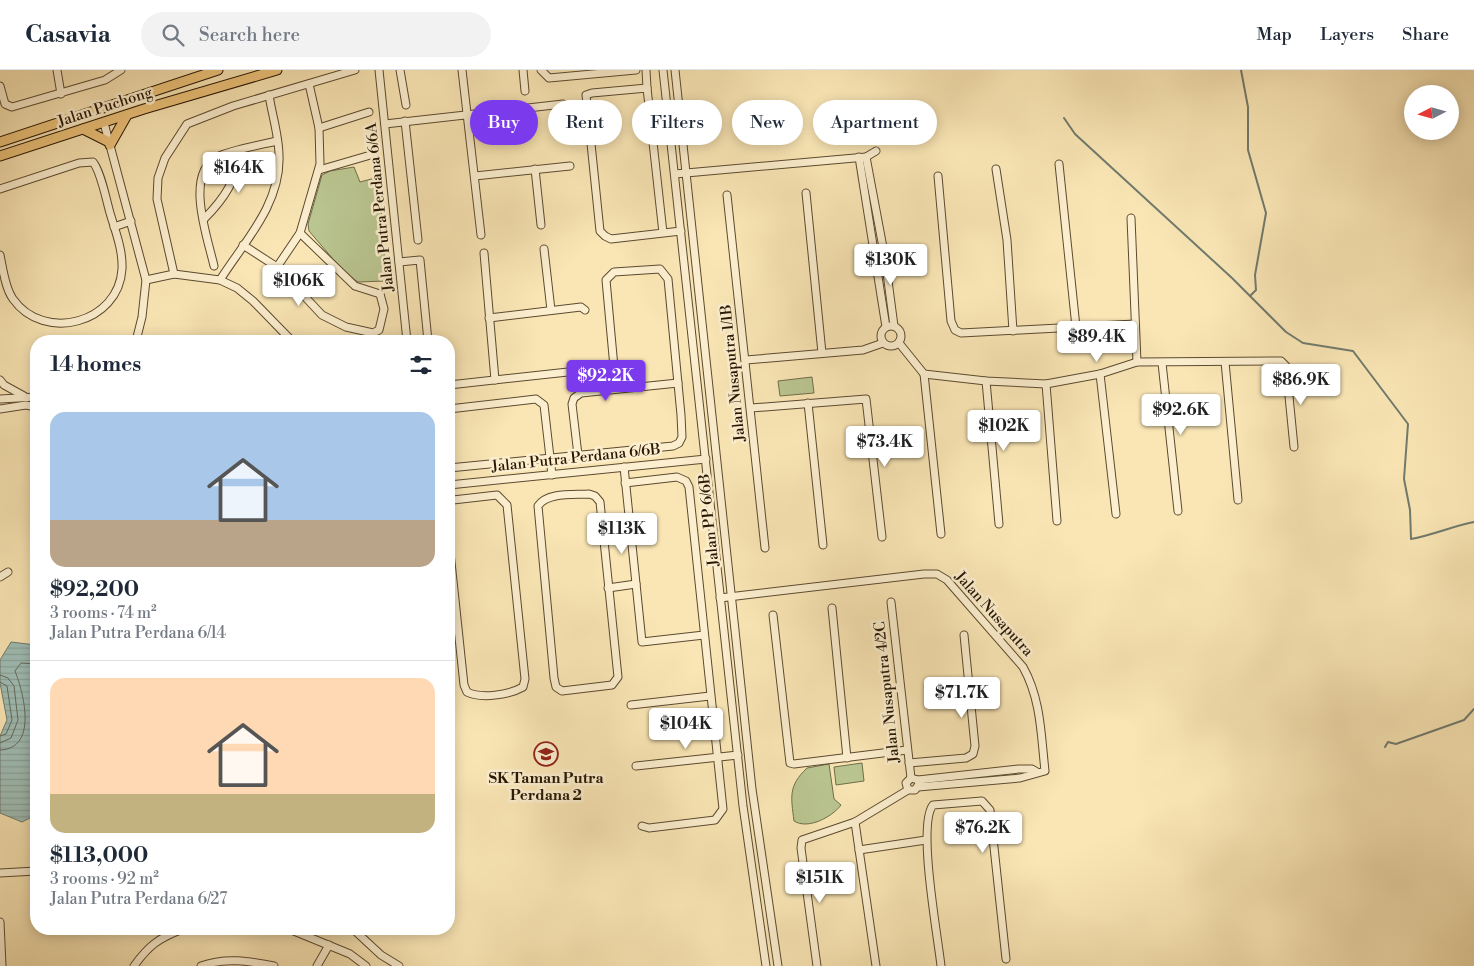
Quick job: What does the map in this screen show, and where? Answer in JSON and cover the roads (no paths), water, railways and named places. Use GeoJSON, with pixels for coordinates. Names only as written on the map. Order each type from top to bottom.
{"type":"FeatureCollection","features":[{"type":"Feature","properties":{"kind":"main road","name":"Jalan Puchong"},"geometry":{"type":"LineString","coordinates":[[0,142],[218,70]]}},
{"type":"Feature","properties":{"kind":"main road","name":"Jalan Puchong"},"geometry":{"type":"LineString","coordinates":[[0,156],[128,114],[277,70]]}},
{"type":"Feature","properties":{"kind":"main road"},"geometry":{"type":"LineString","coordinates":[[62,122],[69,123],[94,116],[104,123],[111,110],[136,97]]}},
{"type":"Feature","properties":{"kind":"main road"},"geometry":{"type":"LineString","coordinates":[[83,130],[109,144],[128,114]]}},
{"type":"Feature","properties":{"kind":"street"},"geometry":{"type":"LineString","coordinates":[[57,70],[62,94]]}},
{"type":"Feature","properties":{"kind":"street"},"geometry":{"type":"LineString","coordinates":[[0,86],[5,104],[9,108],[105,80],[121,70]]}},
{"type":"Feature","properties":{"kind":"street"},"geometry":{"type":"LineString","coordinates":[[174,274],[157,199],[158,178],[165,158],[187,124],[269,95],[355,70]]}},
{"type":"Feature","properties":{"kind":"street","name":"Jalan Putra Perdana 6/6A"},"geometry":{"type":"LineString","coordinates":[[379,70],[406,335]]}},
{"type":"Feature","properties":{"kind":"street"},"geometry":{"type":"LineString","coordinates":[[400,70],[406,105]]}},
{"type":"Feature","properties":{"kind":"street"},"geometry":{"type":"LineString","coordinates":[[462,70],[482,236]]}},
{"type":"Feature","properties":{"kind":"street"},"geometry":{"type":"LineString","coordinates":[[523,70],[525,91]]}},
{"type":"Feature","properties":{"kind":"street"},"geometry":{"type":"LineString","coordinates":[[542,70],[549,78],[636,70]]}},
{"type":"Feature","properties":{"kind":"street"},"geometry":{"type":"LineString","coordinates":[[646,70],[663,233]]}},
{"type":"Feature","properties":{"kind":"street","name":"Jalan PP 6/6B"},"geometry":{"type":"LineString","coordinates":[[663,70],[738,755],[766,966]]}},
{"type":"Feature","properties":{"kind":"street","name":"Jalan PP 6/6B"},"geometry":{"type":"LineString","coordinates":[[674,70],[752,789],[778,966]]}},
{"type":"Feature","properties":{"kind":"street"},"geometry":{"type":"LineString","coordinates":[[278,267],[300,233],[319,170],[319,128],[309,84]]}},
{"type":"Feature","properties":{"kind":"street"},"geometry":{"type":"LineString","coordinates":[[647,88],[586,95],[600,231],[610,239],[680,231]]}},
{"type":"Feature","properties":{"kind":"street"},"geometry":{"type":"LineString","coordinates":[[220,280],[268,208],[276,183],[280,156],[269,95]]}},
{"type":"Feature","properties":{"kind":"street"},"geometry":{"type":"LineString","coordinates":[[385,124],[548,106]]}},
{"type":"Feature","properties":{"kind":"street"},"geometry":{"type":"LineString","coordinates":[[319,128],[369,112]]}},
{"type":"Feature","properties":{"kind":"street"},"geometry":{"type":"LineString","coordinates":[[406,121],[418,240]]}},
{"type":"Feature","properties":{"kind":"street"},"geometry":{"type":"LineString","coordinates":[[104,123],[146,280],[142,317],[138,335]]}},
{"type":"Feature","properties":{"kind":"street"},"geometry":{"type":"LineString","coordinates":[[214,266],[198,193],[205,168],[216,157],[277,140]]}},
{"type":"Feature","properties":{"kind":"street"},"geometry":{"type":"LineString","coordinates":[[204,219],[225,196],[237,170],[241,150]]}},
{"type":"Feature","properties":{"kind":"street"},"geometry":{"type":"LineString","coordinates":[[675,174],[863,157],[876,151]]}},
{"type":"Feature","properties":{"kind":"street"},"geometry":{"type":"LineString","coordinates":[[319,170],[374,154]]}},
{"type":"Feature","properties":{"kind":"street"},"geometry":{"type":"LineString","coordinates":[[863,157],[885,258],[894,326],[901,334],[899,343]]}},
{"type":"Feature","properties":{"kind":"street"},"geometry":{"type":"LineString","coordinates":[[863,157],[872,239],[886,327],[881,334],[883,342],[891,347],[899,343]]}},
{"type":"Feature","properties":{"kind":"street"},"geometry":{"type":"LineString","coordinates":[[0,189],[79,164],[93,162],[120,248],[122,269],[116,290],[109,302],[96,314],[77,323],[54,322],[33,316],[13,300],[7,286],[0,256]]}},
{"type":"Feature","properties":{"kind":"street"},"geometry":{"type":"LineString","coordinates":[[1059,164],[1076,327]]}},
{"type":"Feature","properties":{"kind":"street"},"geometry":{"type":"LineString","coordinates":[[475,176],[570,166]]}},
{"type":"Feature","properties":{"kind":"street"},"geometry":{"type":"LineString","coordinates":[[996,169],[1007,240],[1013,331]]}},
{"type":"Feature","properties":{"kind":"street"},"geometry":{"type":"LineString","coordinates":[[535,170],[541,225]]}},
{"type":"Feature","properties":{"kind":"street"},"geometry":{"type":"LineString","coordinates":[[938,176],[952,326],[960,333],[1135,324]]}},
{"type":"Feature","properties":{"kind":"street"},"geometry":{"type":"LineString","coordinates":[[806,193],[822,353]]}},
{"type":"Feature","properties":{"kind":"street","name":"Jalan Nusaputra 1/1B"},"geometry":{"type":"LineString","coordinates":[[728,195],[765,548]]}},
{"type":"Feature","properties":{"kind":"street"},"geometry":{"type":"LineString","coordinates":[[1131,218],[1137,362]]}},
{"type":"Feature","properties":{"kind":"street"},"geometry":{"type":"LineString","coordinates":[[114,227],[131,221]]}},
{"type":"Feature","properties":{"kind":"street"},"geometry":{"type":"LineString","coordinates":[[243,245],[278,267],[322,315],[346,327],[373,333],[379,330],[383,321],[384,309],[380,294],[355,286],[300,233]]}},
{"type":"Feature","properties":{"kind":"street"},"geometry":{"type":"LineString","coordinates":[[872,239],[881,237]]}},
{"type":"Feature","properties":{"kind":"street"},"geometry":{"type":"LineString","coordinates":[[544,250],[551,310]]}},
{"type":"Feature","properties":{"kind":"street"},"geometry":{"type":"LineString","coordinates":[[484,253],[495,380]]}},
{"type":"Feature","properties":{"kind":"street"},"geometry":{"type":"LineString","coordinates":[[875,261],[885,258]]}},
{"type":"Feature","properties":{"kind":"street"},"geometry":{"type":"LineString","coordinates":[[399,262],[420,260],[427,335]]}},
{"type":"Feature","properties":{"kind":"street"},"geometry":{"type":"LineString","coordinates":[[455,383],[614,367],[606,280],[614,272],[660,269],[668,279],[682,437],[679,443],[673,446],[455,467]]}},
{"type":"Feature","properties":{"kind":"street"},"geometry":{"type":"LineString","coordinates":[[146,280],[174,274],[220,280],[237,288],[253,301],[286,335]]}},
{"type":"Feature","properties":{"kind":"street"},"geometry":{"type":"LineString","coordinates":[[489,318],[581,307],[585,310]]}},
{"type":"Feature","properties":{"kind":"street"},"geometry":{"type":"LineString","coordinates":[[886,327],[894,326]]}},
{"type":"Feature","properties":{"kind":"street"},"geometry":{"type":"LineString","coordinates":[[746,360],[863,350],[883,342]]}},
{"type":"Feature","properties":{"kind":"street"},"geometry":{"type":"LineString","coordinates":[[899,343],[924,374],[941,534]]}},
{"type":"Feature","properties":{"kind":"street"},"geometry":{"type":"LineString","coordinates":[[924,374],[986,381],[1046,384],[1100,374],[1137,362],[1280,361],[1286,366],[1294,447]]}},
{"type":"Feature","properties":{"kind":"street"},"geometry":{"type":"LineString","coordinates":[[1226,362],[1238,500]]}},
{"type":"Feature","properties":{"kind":"street"},"geometry":{"type":"LineString","coordinates":[[1162,363],[1178,511]]}},
{"type":"Feature","properties":{"kind":"street"},"geometry":{"type":"LineString","coordinates":[[1100,374],[1116,514]]}},
{"type":"Feature","properties":{"kind":"street"},"geometry":{"type":"LineString","coordinates":[[0,380],[4,385],[25,396]]}},
{"type":"Feature","properties":{"kind":"street"},"geometry":{"type":"LineString","coordinates":[[986,381],[999,524]]}},
{"type":"Feature","properties":{"kind":"street"},"geometry":{"type":"LineString","coordinates":[[578,455],[572,404],[574,398],[581,393],[678,383]]}},
{"type":"Feature","properties":{"kind":"street"},"geometry":{"type":"LineString","coordinates":[[1046,384],[1057,521]]}},
{"type":"Feature","properties":{"kind":"street"},"geometry":{"type":"LineString","coordinates":[[0,400],[30,396]]}},
{"type":"Feature","properties":{"kind":"street"},"geometry":{"type":"LineString","coordinates":[[455,408],[536,399],[540,401],[544,405],[552,475]]}},
{"type":"Feature","properties":{"kind":"street"},"geometry":{"type":"LineString","coordinates":[[751,408],[866,399],[882,537]]}},
{"type":"Feature","properties":{"kind":"street"},"geometry":{"type":"LineString","coordinates":[[808,403],[823,545]]}},
{"type":"Feature","properties":{"kind":"street"},"geometry":{"type":"LineString","coordinates":[[0,408],[30,406]]}},
{"type":"Feature","properties":{"kind":"street","name":"Jalan Putra Perdana 6/6B"},"geometry":{"type":"LineString","coordinates":[[455,484],[706,459]]}},
{"type":"Feature","properties":{"kind":"street"},"geometry":{"type":"LineString","coordinates":[[624,467],[642,642],[704,635]]}},
{"type":"Feature","properties":{"kind":"street"},"geometry":{"type":"LineString","coordinates":[[625,483],[677,477],[686,481],[689,488],[723,809],[720,816],[715,820],[650,828],[642,826]]}},
{"type":"Feature","properties":{"kind":"street"},"geometry":{"type":"LineString","coordinates":[[589,494],[595,496],[600,502],[608,588],[618,671],[616,681],[612,685],[562,691],[556,687],[538,506],[542,500],[549,497],[589,494]]}},
{"type":"Feature","properties":{"kind":"street"},"geometry":{"type":"LineString","coordinates":[[455,500],[497,495],[508,505],[525,679],[523,688],[515,692],[474,696],[467,692],[464,685],[455,624]]}},
{"type":"Feature","properties":{"kind":"street"},"geometry":{"type":"LineString","coordinates":[[0,577],[8,572]]}},
{"type":"Feature","properties":{"kind":"street","name":"Jalan Nusaputra"},"geometry":{"type":"LineString","coordinates":[[720,598],[924,574],[937,574],[947,580],[1023,667],[1032,682],[1039,717],[1045,771],[1037,772],[1032,769],[1019,769],[915,782]]}},
{"type":"Feature","properties":{"kind":"street"},"geometry":{"type":"LineString","coordinates":[[608,588],[636,584]]}},
{"type":"Feature","properties":{"kind":"street","name":"Jalan Nusaputra 4/2C"},"geometry":{"type":"LineString","coordinates":[[891,602],[907,750],[915,782]]}},
{"type":"Feature","properties":{"kind":"street"},"geometry":{"type":"LineString","coordinates":[[832,608],[847,758]]}},
{"type":"Feature","properties":{"kind":"street"},"geometry":{"type":"LineString","coordinates":[[773,615],[790,763],[907,750]]}},
{"type":"Feature","properties":{"kind":"street"},"geometry":{"type":"LineString","coordinates":[[909,763],[966,758],[973,754],[975,746],[964,635]]}},
{"type":"Feature","properties":{"kind":"street"},"geometry":{"type":"LineString","coordinates":[[630,705],[710,696]]}},
{"type":"Feature","properties":{"kind":"street"},"geometry":{"type":"LineString","coordinates":[[636,766],[738,755]]}},
{"type":"Feature","properties":{"kind":"street"},"geometry":{"type":"LineString","coordinates":[[817,966],[801,848],[802,840],[855,822],[908,790],[912,791],[915,782],[906,783],[908,790]]}},
{"type":"Feature","properties":{"kind":"street"},"geometry":{"type":"LineString","coordinates":[[941,966],[926,840],[927,816],[933,805],[978,800],[987,805],[1006,959]]}},
{"type":"Feature","properties":{"kind":"street"},"geometry":{"type":"LineString","coordinates":[[855,822],[876,966]]}},
{"type":"Feature","properties":{"kind":"street"},"geometry":{"type":"LineString","coordinates":[[859,850],[926,840]]}},
{"type":"Feature","properties":{"kind":"street"},"geometry":{"type":"LineString","coordinates":[[0,873],[30,871]]}},
{"type":"Feature","properties":{"kind":"street"},"geometry":{"type":"LineString","coordinates":[[0,922],[2,966]]}},
{"type":"Feature","properties":{"kind":"street"},"geometry":{"type":"LineString","coordinates":[[134,966],[144,952],[160,938],[168,935]]}},
{"type":"Feature","properties":{"kind":"street"},"geometry":{"type":"LineString","coordinates":[[304,935],[350,954],[366,966]]}},
{"type":"Feature","properties":{"kind":"street"},"geometry":{"type":"LineString","coordinates":[[360,935],[381,954],[400,966]]}},
{"type":"Feature","properties":{"kind":"street"},"geometry":{"type":"LineString","coordinates":[[316,966],[328,945]]}},
{"type":"Feature","properties":{"kind":"street"},"geometry":{"type":"LineString","coordinates":[[200,966],[228,960],[247,960],[274,966]]}},
{"type":"Feature","properties":{"kind":"water"},"geometry":{"type":"Polygon","coordinates":[[[11,642],[30,644],[30,818],[22,822],[0,813],[0,736],[7,720],[0,683],[0,660],[11,642]]]}},
{"type":"Feature","properties":{"kind":"waterway"},"geometry":{"type":"LineString","coordinates":[[1241,70],[1248,107],[1248,150],[1266,213],[1255,275],[1256,290],[1250,296]]}},
{"type":"Feature","properties":{"kind":"waterway"},"geometry":{"type":"LineString","coordinates":[[1064,118],[1075,134],[1232,278],[1286,332],[1303,343],[1353,351],[1408,424],[1404,479],[1410,510],[1411,539],[1474,522]]}},
{"type":"Feature","properties":{"kind":"waterway"},"geometry":{"type":"LineString","coordinates":[[1385,747],[1388,742],[1396,744],[1464,720],[1474,709]]}},
{"type":"Feature","properties":{"kind":"place","name":"SK Taman Putra Perdana 2"},"geometry":{"type":"Point","coordinates":[546,754]}}]}
